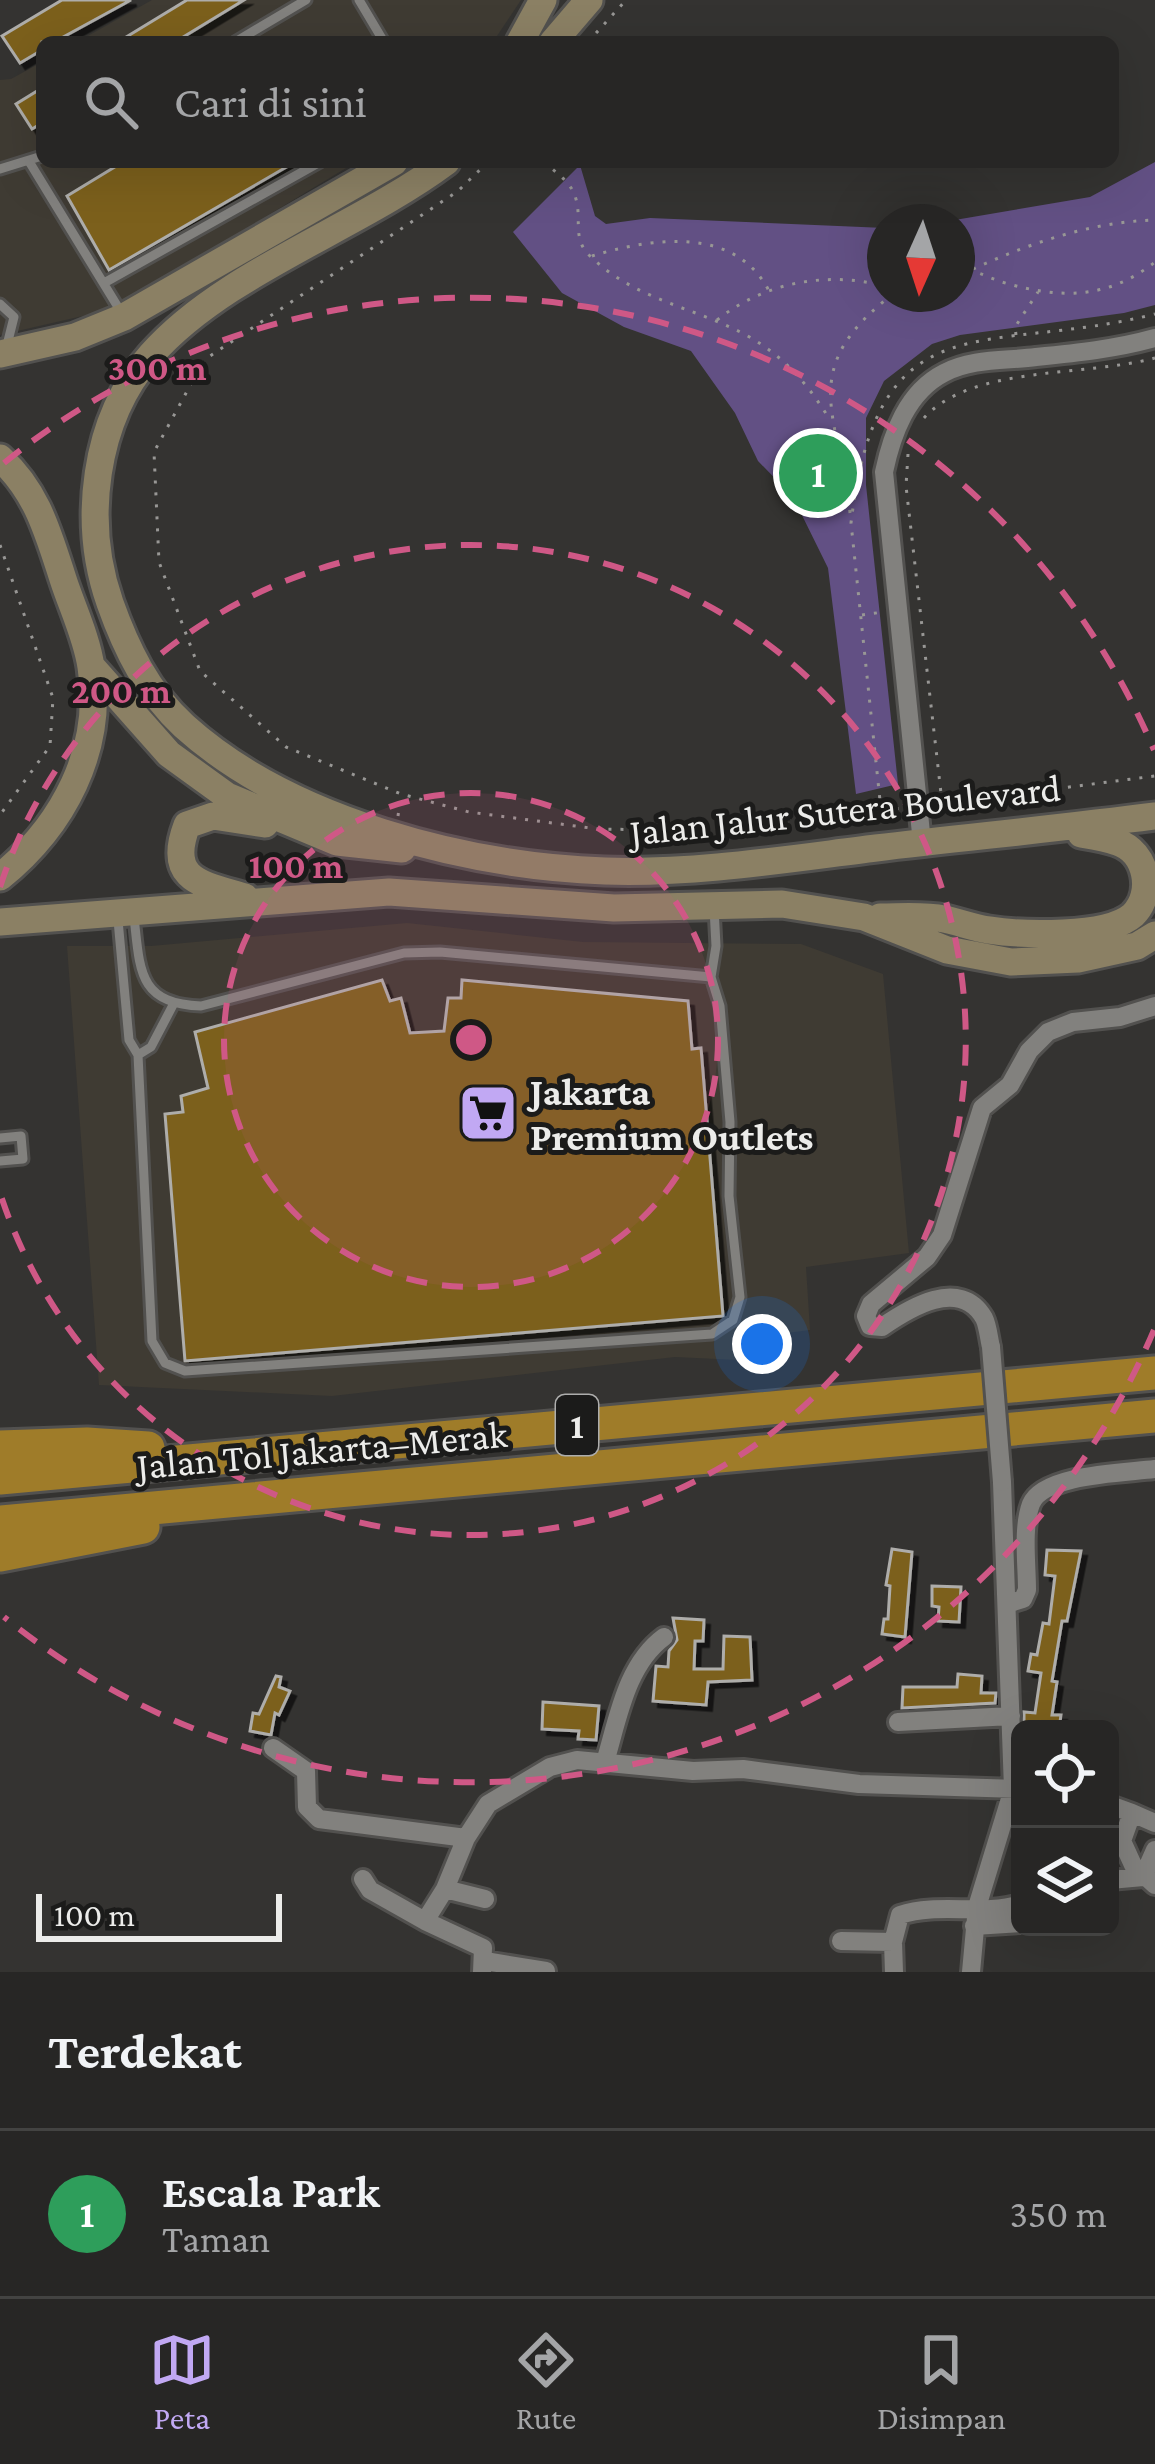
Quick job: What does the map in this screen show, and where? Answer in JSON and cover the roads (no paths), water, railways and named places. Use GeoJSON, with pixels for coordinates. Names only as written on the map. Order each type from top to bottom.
{"type":"FeatureCollection","features":[{"type":"Feature","properties":{"kind":"highway","name":"Jalan Tol Jakarta–Merak"},"geometry":{"type":"LineString","coordinates":[[0,1478],[1155,1373]]}},
{"type":"Feature","properties":{"kind":"highway","name":"Jalan Tol Jakarta–Merak"},"geometry":{"type":"LineString","coordinates":[[0,1522],[1155,1416]]}},
{"type":"Feature","properties":{"kind":"highway"},"geometry":{"type":"LineString","coordinates":[[0,1447],[87,1444],[254,1454]]}},
{"type":"Feature","properties":{"kind":"highway"},"geometry":{"type":"LineString","coordinates":[[0,1555],[292,1495]]}},
{"type":"Feature","properties":{"kind":"main road"},"geometry":{"type":"LineString","coordinates":[[523,36],[543,0]]}},
{"type":"Feature","properties":{"kind":"main road"},"geometry":{"type":"LineString","coordinates":[[558,36],[589,0]]}},
{"type":"Feature","properties":{"kind":"main road"},"geometry":{"type":"LineString","coordinates":[[2,354],[76,338],[124,316],[383,168]]}},
{"type":"Feature","properties":{"kind":"main road","name":"Jalan Jalur Sutera Boulevard"},"geometry":{"type":"LineString","coordinates":[[438,168],[403,194],[220,296],[157,349],[125,394],[97,477],[94,534],[100,573],[125,646],[153,691],[182,724],[229,759],[303,800],[396,836],[467,855],[602,871],[650,871],[1155,817]]}},
{"type":"Feature","properties":{"kind":"main road"},"geometry":{"type":"LineString","coordinates":[[0,458],[16,472],[37,504],[91,666],[93,726],[86,758],[67,800],[43,837],[0,877]]}},
{"type":"Feature","properties":{"kind":"main road"},"geometry":{"type":"LineString","coordinates":[[91,666],[145,730],[198,777],[245,805],[337,842]]}},
{"type":"Feature","properties":{"kind":"main road"},"geometry":{"type":"LineString","coordinates":[[297,898],[250,898],[197,883],[183,868],[178,848],[187,825],[213,816],[337,842],[467,855]]}},
{"type":"Feature","properties":{"kind":"main road"},"geometry":{"type":"LineString","coordinates":[[863,917],[940,918],[1023,933],[1064,933],[1131,918],[1145,902],[1149,880],[1141,860],[1122,842],[1056,828]]}},
{"type":"Feature","properties":{"kind":"main road","name":"Jalan Jalur Sutera Boulevard"},"geometry":{"type":"LineString","coordinates":[[0,922],[389,892],[614,908],[782,904],[863,917],[946,950],[1011,962],[1078,959],[1136,946],[1155,935]]}},
{"type":"Feature","properties":{"kind":"street"},"geometry":{"type":"LineString","coordinates":[[922,843],[884,472],[892,433],[912,401],[943,373],[978,362],[1093,351],[1155,338]]}},
{"type":"Feature","properties":{"kind":"street"},"geometry":{"type":"LineString","coordinates":[[1011,1720],[1002,1483],[991,1347],[983,1316],[967,1303],[945,1298],[916,1302],[882,1328],[870,1326],[866,1316],[871,1304],[927,1257],[942,1235],[982,1108],[1010,1085],[1029,1051],[1048,1032],[1073,1022],[1120,1017],[1155,1006]]}},
{"type":"Feature","properties":{"kind":"street"},"geometry":{"type":"LineString","coordinates":[[1007,1604],[1023,1599],[1027,1590],[1029,1508],[1036,1494],[1066,1480],[1155,1468]]}},
{"type":"Feature","properties":{"kind":"street"},"geometry":{"type":"LineString","coordinates":[[605,1762],[630,1681],[651,1647],[664,1636]]}},
{"type":"Feature","properties":{"kind":"street"},"geometry":{"type":"LineString","coordinates":[[898,1721],[1011,1716]]}},
{"type":"Feature","properties":{"kind":"street"},"geometry":{"type":"LineString","coordinates":[[272,1748],[306,1771],[307,1807],[319,1819],[466,1838]]}},
{"type":"Feature","properties":{"kind":"street"},"geometry":{"type":"LineString","coordinates":[[425,1921],[488,1804],[559,1763],[759,1770],[859,1784],[1011,1789]]}},
{"type":"Feature","properties":{"kind":"street"},"geometry":{"type":"LineString","coordinates":[[971,1972],[976,1916],[989,1857],[1011,1803]]}},
{"type":"Feature","properties":{"kind":"street"},"geometry":{"type":"LineString","coordinates":[[1119,1808],[1155,1823]]}},
{"type":"Feature","properties":{"kind":"street"},"geometry":{"type":"LineString","coordinates":[[1132,1814],[1122,1841],[1133,1865],[1149,1881]]}},
{"type":"Feature","properties":{"kind":"street"},"geometry":{"type":"LineString","coordinates":[[999,1837],[1011,1838]]}},
{"type":"Feature","properties":{"kind":"street"},"geometry":{"type":"LineString","coordinates":[[1149,1881],[1155,1850]]}},
{"type":"Feature","properties":{"kind":"street"},"geometry":{"type":"LineString","coordinates":[[363,1879],[370,1890],[483,1948],[483,1966],[545,1971]]}},
{"type":"Feature","properties":{"kind":"street"},"geometry":{"type":"LineString","coordinates":[[1119,1880],[1149,1881]]}},
{"type":"Feature","properties":{"kind":"street"},"geometry":{"type":"LineString","coordinates":[[445,1889],[485,1899]]}},
{"type":"Feature","properties":{"kind":"street"},"geometry":{"type":"LineString","coordinates":[[976,1916],[1011,1907]]}},
{"type":"Feature","properties":{"kind":"street"},"geometry":{"type":"LineString","coordinates":[[893,1972],[897,1922],[906,1912],[1011,1922]]}},
{"type":"Feature","properties":{"kind":"street"},"geometry":{"type":"LineString","coordinates":[[841,1941],[893,1942]]}},
{"type":"Feature","properties":{"kind":"lane"},"geometry":{"type":"LineString","coordinates":[[245,36],[306,0]]}},
{"type":"Feature","properties":{"kind":"lane"},"geometry":{"type":"LineString","coordinates":[[359,0],[380,36]]}},
{"type":"Feature","properties":{"kind":"lane"},"geometry":{"type":"LineString","coordinates":[[0,169],[36,160]]}},
{"type":"Feature","properties":{"kind":"lane"},"geometry":{"type":"LineString","coordinates":[[30,163],[124,316]]}},
{"type":"Feature","properties":{"kind":"lane"},"geometry":{"type":"LineString","coordinates":[[104,284],[309,168]]}},
{"type":"Feature","properties":{"kind":"lane"},"geometry":{"type":"LineString","coordinates":[[0,304],[14,316],[2,354]]}},
{"type":"Feature","properties":{"kind":"lane"},"geometry":{"type":"LineString","coordinates":[[126,913],[129,1040],[138,1055],[152,1341],[165,1363],[185,1371],[712,1334],[733,1320],[740,1297],[729,1196],[730,1122],[720,1006],[711,977],[716,946],[714,908]]}},
{"type":"Feature","properties":{"kind":"lane"},"geometry":{"type":"LineString","coordinates":[[126,913],[139,966],[150,988],[173,1005],[201,1006],[404,952],[711,977]]}},
{"type":"Feature","properties":{"kind":"lane"},"geometry":{"type":"LineString","coordinates":[[138,1055],[151,1046],[173,1005]]}},
{"type":"Feature","properties":{"kind":"lane"},"geometry":{"type":"LineString","coordinates":[[0,1138],[21,1136],[23,1159],[0,1161]]}},
{"type":"Feature","properties":{"kind":"place","name":"Escala Park"},"geometry":{"type":"Point","coordinates":[818,473]}},
{"type":"Feature","properties":{"kind":"place","name":"Jakarta Premium Outlets"},"geometry":{"type":"Point","coordinates":[488,1113]}}]}
